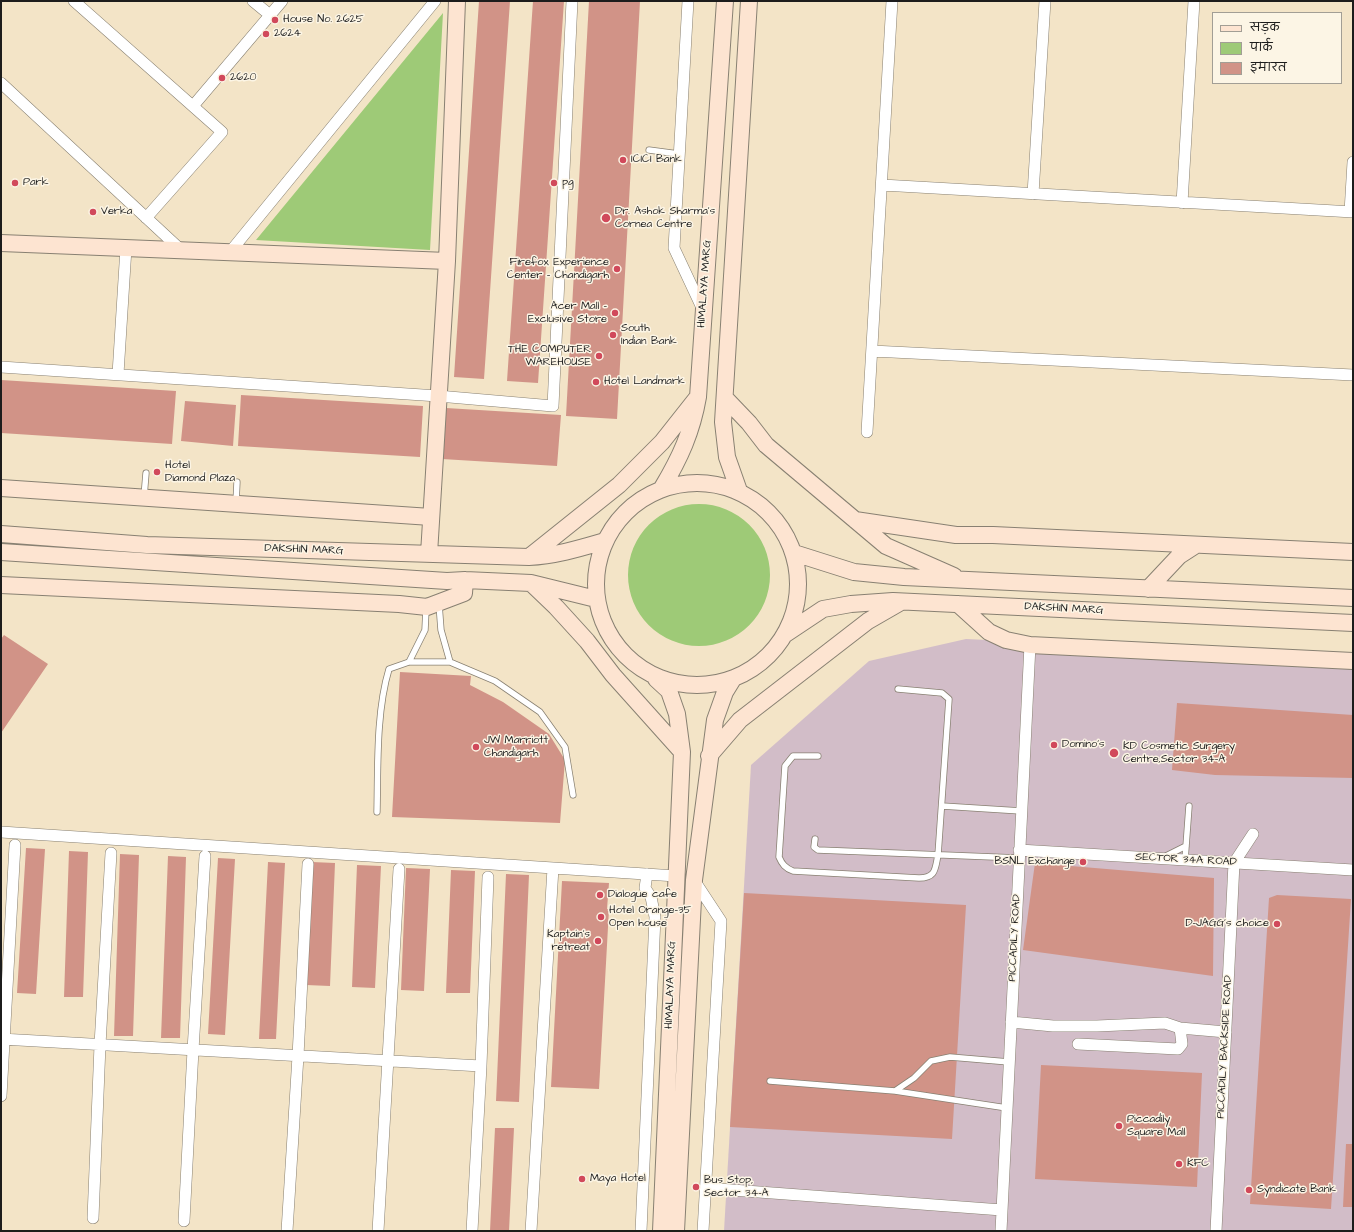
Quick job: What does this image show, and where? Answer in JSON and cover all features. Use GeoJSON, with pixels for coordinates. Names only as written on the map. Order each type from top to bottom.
{"type":"FeatureCollection","features":[{"type":"Feature","properties":{"kind":"main road"},"geometry":{"type":"LineString","coordinates":[[429,554],[447,261],[457,1]]}},
{"type":"Feature","properties":{"kind":"main road","name":"HIMALAYA MARG"},"geometry":{"type":"LineString","coordinates":[[662,488],[678,462],[695,416],[698,397],[725,1]]}},
{"type":"Feature","properties":{"kind":"main road"},"geometry":{"type":"LineString","coordinates":[[739,491],[727,457],[723,422],[726,399],[749,1]]}},
{"type":"Feature","properties":{"kind":"main road"},"geometry":{"type":"LineString","coordinates":[[1,243],[447,261]]}},
{"type":"Feature","properties":{"kind":"main road"},"geometry":{"type":"LineString","coordinates":[[529,557],[619,485],[662,442],[698,397]]}},
{"type":"Feature","properties":{"kind":"main road"},"geometry":{"type":"LineString","coordinates":[[726,399],[749,423],[766,446],[886,546],[962,580]]}},
{"type":"Feature","properties":{"kind":"main road"},"geometry":{"type":"LineString","coordinates":[[688,482],[714,483],[739,491],[763,506],[782,527],[794,552],[798,581],[796,602],[795,609],[784,635],[771,653],[753,668],[733,679],[706,685],[679,684],[652,676],[632,662],[614,644],[602,623],[596,599],[595,579],[598,559],[605,540],[619,518],[638,500],[662,488],[688,482]]}},
{"type":"Feature","properties":{"kind":"main road"},"geometry":{"type":"LineString","coordinates":[[1,488],[431,517]]}},
{"type":"Feature","properties":{"kind":"main road"},"geometry":{"type":"LineString","coordinates":[[855,520],[956,535],[1353,552]]}},
{"type":"Feature","properties":{"kind":"main road","name":"DAKSHIN MARG"},"geometry":{"type":"LineString","coordinates":[[1,534],[147,546],[529,557],[578,548],[605,540]]}},
{"type":"Feature","properties":{"kind":"main road"},"geometry":{"type":"LineString","coordinates":[[1148,589],[1179,556],[1196,545]]}},
{"type":"Feature","properties":{"kind":"main road","name":"DAKSHIN MARG"},"geometry":{"type":"LineString","coordinates":[[1,552],[447,581],[465,580],[531,583],[596,599]]}},
{"type":"Feature","properties":{"kind":"main road"},"geometry":{"type":"LineString","coordinates":[[794,552],[854,572],[904,577],[1353,598]]}},
{"type":"Feature","properties":{"kind":"main road"},"geometry":{"type":"LineString","coordinates":[[1,585],[351,602],[433,604],[464,593],[465,580]]}},
{"type":"Feature","properties":{"kind":"main road"},"geometry":{"type":"LineString","coordinates":[[531,583],[556,606],[587,641],[613,675],[682,752]]}},
{"type":"Feature","properties":{"kind":"main road","name":"DAKSHIN MARG"},"geometry":{"type":"LineString","coordinates":[[784,635],[823,609],[851,604],[893,601],[1353,623]]}},
{"type":"Feature","properties":{"kind":"main road"},"geometry":{"type":"LineString","coordinates":[[710,756],[740,720],[746,715],[868,621],[901,602]]}},
{"type":"Feature","properties":{"kind":"main road"},"geometry":{"type":"LineString","coordinates":[[958,604],[989,632],[1006,640],[1030,645],[1353,661]]}},
{"type":"Feature","properties":{"kind":"main road","name":"HIMALAYA MARG"},"geometry":{"type":"LineString","coordinates":[[652,676],[669,691],[677,714],[682,752],[661,1231]]}},
{"type":"Feature","properties":{"kind":"main road","name":"HIMALAYA MARG"},"geometry":{"type":"LineString","coordinates":[[676,1231],[694,880],[715,720],[725,692],[733,679]]}},
{"type":"Feature","properties":{"kind":"street"},"geometry":{"type":"LineString","coordinates":[[74,1],[222,132],[146,218]]}},
{"type":"Feature","properties":{"kind":"street"},"geometry":{"type":"LineString","coordinates":[[253,1],[270,15]]}},
{"type":"Feature","properties":{"kind":"street"},"geometry":{"type":"LineString","coordinates":[[193,106],[282,1]]}},
{"type":"Feature","properties":{"kind":"street"},"geometry":{"type":"LineString","coordinates":[[230,252],[435,1]]}},
{"type":"Feature","properties":{"kind":"street"},"geometry":{"type":"LineString","coordinates":[[1,367],[438,396],[553,406],[572,1]]}},
{"type":"Feature","properties":{"kind":"street"},"geometry":{"type":"LineString","coordinates":[[688,1],[674,248],[703,310]]}},
{"type":"Feature","properties":{"kind":"street"},"geometry":{"type":"LineString","coordinates":[[867,432],[892,1]]}},
{"type":"Feature","properties":{"kind":"street"},"geometry":{"type":"LineString","coordinates":[[1033,194],[1045,1]]}},
{"type":"Feature","properties":{"kind":"street"},"geometry":{"type":"LineString","coordinates":[[1182,203],[1194,1]]}},
{"type":"Feature","properties":{"kind":"street"},"geometry":{"type":"LineString","coordinates":[[1,83],[181,250]]}},
{"type":"Feature","properties":{"kind":"street"},"geometry":{"type":"LineString","coordinates":[[882,185],[1352,212],[1353,162]]}},
{"type":"Feature","properties":{"kind":"street"},"geometry":{"type":"LineString","coordinates":[[118,374],[126,248]]}},
{"type":"Feature","properties":{"kind":"street"},"geometry":{"type":"LineString","coordinates":[[872,351],[1353,375]]}},
{"type":"Feature","properties":{"kind":"street","name":"PICCADILY ROAD"},"geometry":{"type":"LineString","coordinates":[[1001,1231],[1030,645]]}},
{"type":"Feature","properties":{"kind":"street"},"geometry":{"type":"LineString","coordinates":[[1,832],[676,876]]}},
{"type":"Feature","properties":{"kind":"street"},"geometry":{"type":"LineString","coordinates":[[1234,863],[1253,834]]}},
{"type":"Feature","properties":{"kind":"street"},"geometry":{"type":"LineString","coordinates":[[1,1096],[15,845]]}},
{"type":"Feature","properties":{"kind":"street"},"geometry":{"type":"LineString","coordinates":[[93,1218],[100,1045],[111,853]]}},
{"type":"Feature","properties":{"kind":"street","name":"SECTOR 34A ROAD"},"geometry":{"type":"LineString","coordinates":[[1019,854],[1185,860],[1353,870]]}},
{"type":"Feature","properties":{"kind":"street"},"geometry":{"type":"LineString","coordinates":[[184,1221],[192,1050],[205,856]]}},
{"type":"Feature","properties":{"kind":"street","name":"PICCADILY BACKSIDE ROAD"},"geometry":{"type":"LineString","coordinates":[[1216,1231],[1234,863]]}},
{"type":"Feature","properties":{"kind":"street"},"geometry":{"type":"LineString","coordinates":[[287,1231],[308,864]]}},
{"type":"Feature","properties":{"kind":"street"},"geometry":{"type":"LineString","coordinates":[[531,1231],[553,868]]}},
{"type":"Feature","properties":{"kind":"street"},"geometry":{"type":"LineString","coordinates":[[378,1231],[399,869]]}},
{"type":"Feature","properties":{"kind":"street"},"geometry":{"type":"LineString","coordinates":[[641,1231],[655,916],[651,897],[645,888],[647,874]]}},
{"type":"Feature","properties":{"kind":"street"},"geometry":{"type":"LineString","coordinates":[[472,1231],[481,1066],[488,877]]}},
{"type":"Feature","properties":{"kind":"street"},"geometry":{"type":"LineString","coordinates":[[694,880],[721,921],[703,1231]]}},
{"type":"Feature","properties":{"kind":"street"},"geometry":{"type":"LineString","coordinates":[[1011,1022],[1053,1026],[1097,1026],[1165,1022],[1180,1028],[1226,1032]]}},
{"type":"Feature","properties":{"kind":"street"},"geometry":{"type":"LineString","coordinates":[[1078,1044],[1178,1049],[1182,1044],[1180,1028]]}},
{"type":"Feature","properties":{"kind":"street"},"geometry":{"type":"LineString","coordinates":[[3,1039],[481,1066]]}},
{"type":"Feature","properties":{"kind":"street"},"geometry":{"type":"LineString","coordinates":[[705,1188],[1002,1210]]}},
{"type":"Feature","properties":{"kind":"lane"},"geometry":{"type":"LineString","coordinates":[[649,150],[679,154]]}},
{"type":"Feature","properties":{"kind":"lane"},"geometry":{"type":"LineString","coordinates":[[144,498],[146,473]]}},
{"type":"Feature","properties":{"kind":"lane"},"geometry":{"type":"LineString","coordinates":[[236,504],[237,482]]}},
{"type":"Feature","properties":{"kind":"lane"},"geometry":{"type":"LineString","coordinates":[[433,604],[450,662]]}},
{"type":"Feature","properties":{"kind":"lane"},"geometry":{"type":"LineString","coordinates":[[409,662],[425,630],[433,604]]}},
{"type":"Feature","properties":{"kind":"lane"},"geometry":{"type":"LineString","coordinates":[[377,812],[378,745],[384,685],[389,670],[409,662],[450,662],[495,681],[540,712],[565,747],[573,795]]}},
{"type":"Feature","properties":{"kind":"lane"},"geometry":{"type":"LineString","coordinates":[[818,756],[793,756],[785,766],[779,857],[786,869],[792,871],[928,878],[934,873],[938,855],[949,698],[942,693],[898,689]]}},
{"type":"Feature","properties":{"kind":"lane"},"geometry":{"type":"LineString","coordinates":[[942,806],[1021,811]]}},
{"type":"Feature","properties":{"kind":"lane"},"geometry":{"type":"LineString","coordinates":[[1185,860],[1189,806]]}},
{"type":"Feature","properties":{"kind":"lane"},"geometry":{"type":"LineString","coordinates":[[815,839],[814,847],[818,850],[938,855],[1019,854]]}},
{"type":"Feature","properties":{"kind":"lane"},"geometry":{"type":"LineString","coordinates":[[1161,859],[1186,846]]}},
{"type":"Feature","properties":{"kind":"lane"},"geometry":{"type":"LineString","coordinates":[[895,1091],[914,1078],[931,1062],[950,1057],[1009,1062]]}},
{"type":"Feature","properties":{"kind":"lane"},"geometry":{"type":"LineString","coordinates":[[770,1081],[895,1091],[1007,1108]]}},
{"type":"Feature","properties":{"kind":"shaded area"},"geometry":{"type":"Polygon","coordinates":[[[966,639],[1353,657],[1353,1231],[724,1231],[751,765],[869,661],[966,639]]]}},
{"type":"Feature","properties":{"kind":"green space"},"geometry":{"type":"Polygon","coordinates":[[[443,13],[430,250],[256,240],[443,13]]]}},
{"type":"Feature","properties":{"kind":"green space"},"geometry":{"type":"Polygon","coordinates":[[[692,504],[706,504],[720,507],[732,512],[744,520],[754,530],[762,542],[767,554],[770,575],[769,589],[762,608],[754,620],[744,630],[732,638],[720,643],[706,646],[692,646],[678,643],[666,638],[654,630],[644,620],[636,608],[631,596],[628,582],[628,568],[631,554],[636,542],[644,530],[654,520],[666,512],[678,507],[692,504]]]}},
{"type":"Feature","properties":{"kind":"building"},"geometry":{"type":"Polygon","coordinates":[[[479,1],[510,1],[484,379],[454,377],[479,1]]]}},
{"type":"Feature","properties":{"kind":"building"},"geometry":{"type":"Polygon","coordinates":[[[533,1],[564,1],[538,383],[507,381],[533,1]]]}},
{"type":"Feature","properties":{"kind":"building"},"geometry":{"type":"Polygon","coordinates":[[[589,1],[640,1],[617,419],[566,416],[589,1]]]}},
{"type":"Feature","properties":{"kind":"building"},"geometry":{"type":"Polygon","coordinates":[[[1,380],[176,391],[172,444],[1,433],[1,380]]]}},
{"type":"Feature","properties":{"kind":"building"},"geometry":{"type":"Polygon","coordinates":[[[241,395],[423,406],[420,457],[238,446],[241,395]]]}},
{"type":"Feature","properties":{"kind":"building"},"geometry":{"type":"Polygon","coordinates":[[[185,401],[236,405],[233,446],[181,441],[185,401]]]}},
{"type":"Feature","properties":{"kind":"building"},"geometry":{"type":"Polygon","coordinates":[[[446,408],[561,415],[557,466],[442,459],[446,408]]]}},
{"type":"Feature","properties":{"kind":"building"},"geometry":{"type":"Polygon","coordinates":[[[4,635],[48,664],[1,733],[1,639],[4,635]]]}},
{"type":"Feature","properties":{"kind":"building","name":"JW Marriott Chandigarh"},"geometry":{"type":"Polygon","coordinates":[[[400,672],[471,676],[470,685],[503,702],[549,734],[565,760],[560,823],[392,817],[400,672]]]}},
{"type":"Feature","properties":{"kind":"building"},"geometry":{"type":"Polygon","coordinates":[[[1177,703],[1353,715],[1353,778],[1215,775],[1172,770],[1177,703]]]}},
{"type":"Feature","properties":{"kind":"building"},"geometry":{"type":"Polygon","coordinates":[[[26,848],[45,849],[36,994],[17,993],[26,848]]]}},
{"type":"Feature","properties":{"kind":"building"},"geometry":{"type":"Polygon","coordinates":[[[69,851],[88,852],[83,997],[64,997],[69,851]]]}},
{"type":"Feature","properties":{"kind":"building"},"geometry":{"type":"Polygon","coordinates":[[[120,854],[139,855],[133,1036],[114,1036],[120,854]]]}},
{"type":"Feature","properties":{"kind":"building"},"geometry":{"type":"Polygon","coordinates":[[[168,856],[186,857],[180,1038],[161,1038],[168,856]]]}},
{"type":"Feature","properties":{"kind":"building"},"geometry":{"type":"Polygon","coordinates":[[[218,858],[235,859],[225,1035],[208,1034],[218,858]]]}},
{"type":"Feature","properties":{"kind":"building"},"geometry":{"type":"Polygon","coordinates":[[[268,862],[285,863],[276,1039],[259,1039],[268,862]]]}},
{"type":"Feature","properties":{"kind":"building"},"geometry":{"type":"Polygon","coordinates":[[[312,862],[335,863],[330,986],[306,985],[312,862]]]}},
{"type":"Feature","properties":{"kind":"building"},"geometry":{"type":"Polygon","coordinates":[[[1035,863],[1214,878],[1213,976],[1023,950],[1035,863]]]}},
{"type":"Feature","properties":{"kind":"building"},"geometry":{"type":"Polygon","coordinates":[[[357,865],[381,866],[375,988],[352,987],[357,865]]]}},
{"type":"Feature","properties":{"kind":"building"},"geometry":{"type":"Polygon","coordinates":[[[406,868],[430,869],[424,991],[401,990],[406,868]]]}},
{"type":"Feature","properties":{"kind":"building"},"geometry":{"type":"Polygon","coordinates":[[[451,870],[475,871],[470,993],[446,993],[451,870]]]}},
{"type":"Feature","properties":{"kind":"building"},"geometry":{"type":"Polygon","coordinates":[[[506,874],[529,875],[519,1102],[496,1101],[506,874]]]}},
{"type":"Feature","properties":{"kind":"building"},"geometry":{"type":"Polygon","coordinates":[[[562,881],[609,883],[607,909],[609,909],[599,1089],[551,1087],[562,881]]]}},
{"type":"Feature","properties":{"kind":"building"},"geometry":{"type":"Polygon","coordinates":[[[744,893],[966,905],[952,1139],[730,1127],[744,893]]]}},
{"type":"Feature","properties":{"kind":"building"},"geometry":{"type":"Polygon","coordinates":[[[1277,895],[1351,899],[1331,1209],[1250,1204],[1269,898],[1277,895]]]}},
{"type":"Feature","properties":{"kind":"building","name":"Piccadily Square Mall"},"geometry":{"type":"Polygon","coordinates":[[[1041,1065],[1202,1073],[1197,1187],[1035,1179],[1041,1065]]]}},
{"type":"Feature","properties":{"kind":"building"},"geometry":{"type":"Polygon","coordinates":[[[495,1128],[514,1128],[509,1231],[490,1231],[495,1128]]]}},
{"type":"Feature","properties":{"kind":"building"},"geometry":{"type":"Polygon","coordinates":[[[1346,1144],[1353,1144],[1353,1207],[1343,1207],[1346,1144]]]}},
{"type":"Feature","properties":{"kind":"place","name":"House No. 2625"},"geometry":{"type":"Point","coordinates":[275,20]}},
{"type":"Feature","properties":{"kind":"place","name":"2624"},"geometry":{"type":"Point","coordinates":[266,34]}},
{"type":"Feature","properties":{"kind":"place","name":"2620"},"geometry":{"type":"Point","coordinates":[222,78]}},
{"type":"Feature","properties":{"kind":"place","name":"ICICI Bank"},"geometry":{"type":"Point","coordinates":[623,160]}},
{"type":"Feature","properties":{"kind":"place","name":"Park"},"geometry":{"type":"Point","coordinates":[15,183]}},
{"type":"Feature","properties":{"kind":"place","name":"pg"},"geometry":{"type":"Point","coordinates":[554,183]}},
{"type":"Feature","properties":{"kind":"place","name":"Verka"},"geometry":{"type":"Point","coordinates":[93,212]}},
{"type":"Feature","properties":{"kind":"place","name":"Dr. Ashok Sharma's Cornea Centre"},"geometry":{"type":"Point","coordinates":[606,218]}},
{"type":"Feature","properties":{"kind":"place","name":"Firefox Experience Center - Chandigarh"},"geometry":{"type":"Point","coordinates":[617,269]}},
{"type":"Feature","properties":{"kind":"place","name":"Acer Mall - Exclusive Store"},"geometry":{"type":"Point","coordinates":[615,313]}},
{"type":"Feature","properties":{"kind":"place","name":"South Indian Bank"},"geometry":{"type":"Point","coordinates":[613,335]}},
{"type":"Feature","properties":{"kind":"place","name":"THE COMPUTER WAREHOUSE"},"geometry":{"type":"Point","coordinates":[599,356]}},
{"type":"Feature","properties":{"kind":"place","name":"Hotel Landmark"},"geometry":{"type":"Point","coordinates":[596,382]}},
{"type":"Feature","properties":{"kind":"place","name":"Hotel Diamond Plaza"},"geometry":{"type":"Point","coordinates":[157,472]}},
{"type":"Feature","properties":{"kind":"place","name":"Domino's"},"geometry":{"type":"Point","coordinates":[1054,745]}},
{"type":"Feature","properties":{"kind":"place","name":"JW Marriott Chandigarh"},"geometry":{"type":"Point","coordinates":[476,747]}},
{"type":"Feature","properties":{"kind":"place","name":"KD Cosmetic Surgery Centre,Sector 34-A"},"geometry":{"type":"Point","coordinates":[1114,753]}},
{"type":"Feature","properties":{"kind":"place","name":"BSNL Exchange"},"geometry":{"type":"Point","coordinates":[1083,862]}},
{"type":"Feature","properties":{"kind":"place","name":"Dialogue cafe"},"geometry":{"type":"Point","coordinates":[600,895]}},
{"type":"Feature","properties":{"kind":"place","name":"Hotel Orange-35 Open house"},"geometry":{"type":"Point","coordinates":[601,917]}},
{"type":"Feature","properties":{"kind":"place","name":"D-JAGG's choice"},"geometry":{"type":"Point","coordinates":[1277,924]}},
{"type":"Feature","properties":{"kind":"place","name":"Kaptain's retreat"},"geometry":{"type":"Point","coordinates":[598,941]}},
{"type":"Feature","properties":{"kind":"place","name":"Piccadily Square Mall"},"geometry":{"type":"Point","coordinates":[1119,1126]}},
{"type":"Feature","properties":{"kind":"place","name":"KFC"},"geometry":{"type":"Point","coordinates":[1179,1164]}},
{"type":"Feature","properties":{"kind":"place","name":"Maya Hotel"},"geometry":{"type":"Point","coordinates":[582,1179]}},
{"type":"Feature","properties":{"kind":"place","name":"Bus Stop, Sector 34-A"},"geometry":{"type":"Point","coordinates":[696,1187]}},
{"type":"Feature","properties":{"kind":"place","name":"Syndicate Bank"},"geometry":{"type":"Point","coordinates":[1249,1190]}}]}
